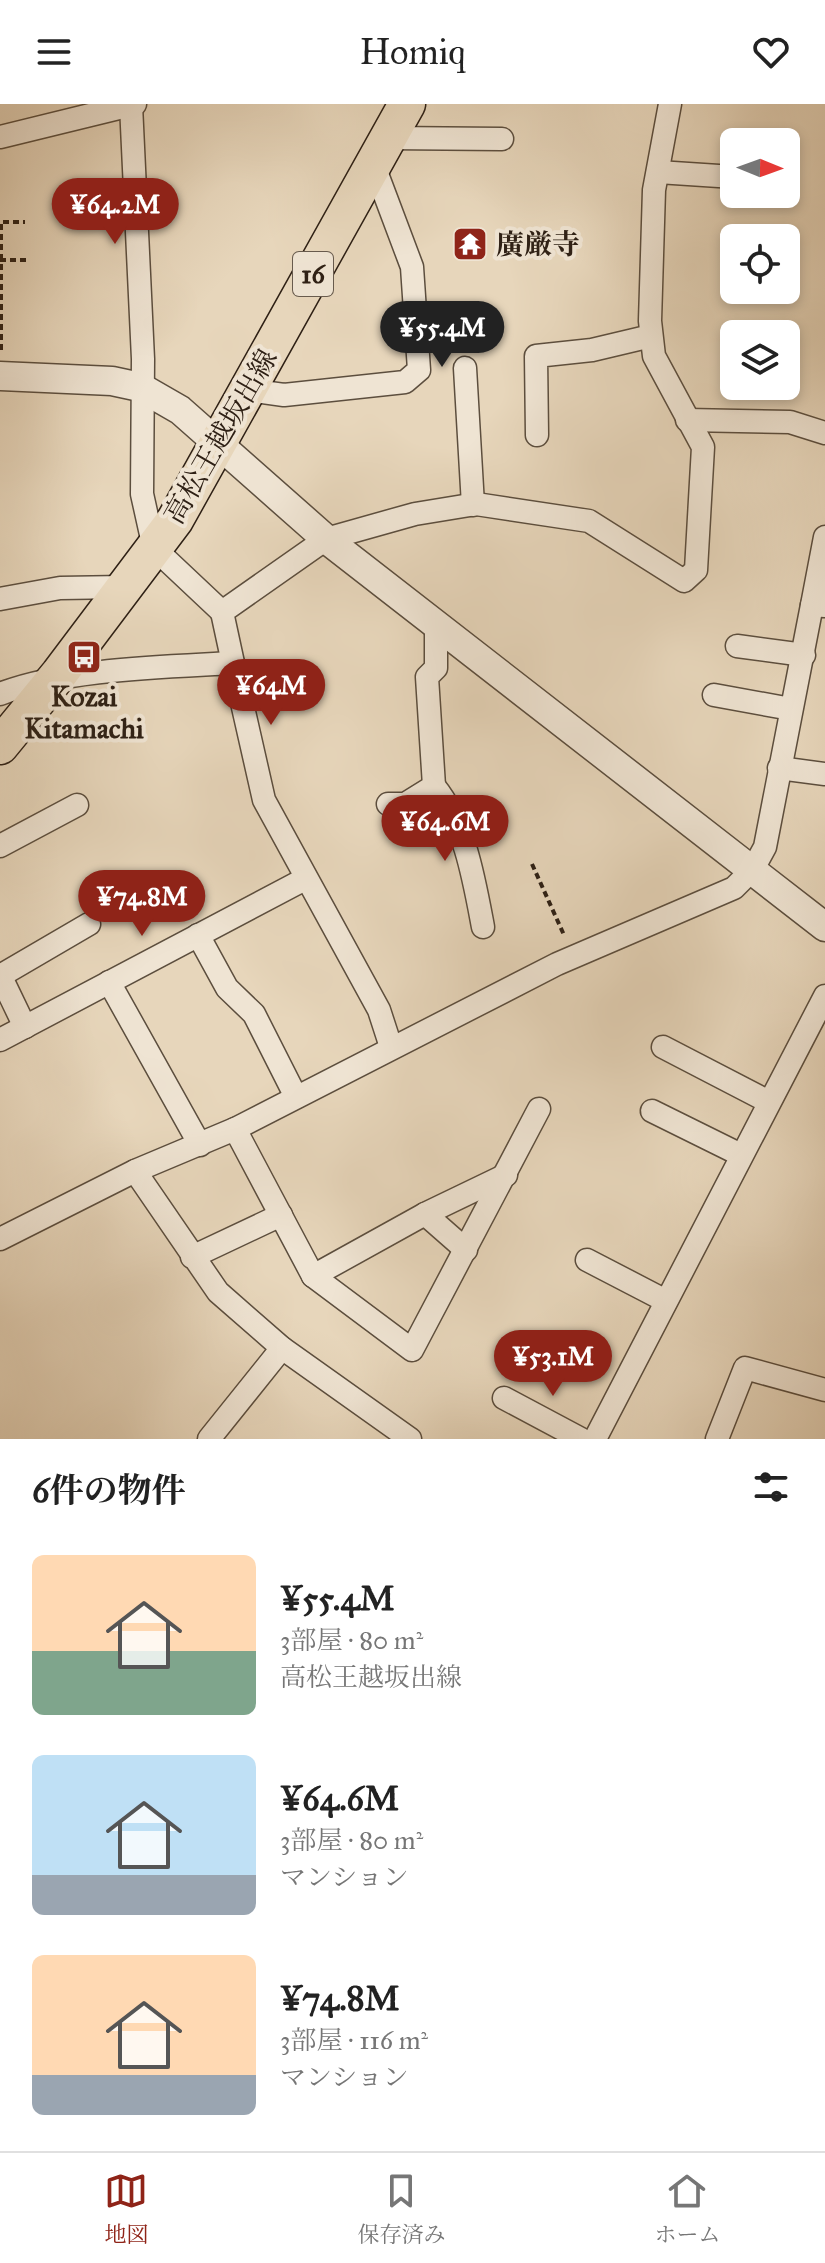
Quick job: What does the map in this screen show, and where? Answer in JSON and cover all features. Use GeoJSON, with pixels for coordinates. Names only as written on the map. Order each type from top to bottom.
{"type":"FeatureCollection","features":[{"type":"Feature","properties":{"kind":"main road","name":"高松王越坂出線"},"geometry":{"type":"LineString","coordinates":[[0,746],[175,520],[407,104]]}},
{"type":"Feature","properties":{"kind":"street"},"geometry":{"type":"LineString","coordinates":[[222,612],[326,539],[415,514],[473,505],[589,521],[684,581],[696,570],[703,447],[654,356],[651,336],[658,172],[670,104]]}},
{"type":"Feature","properties":{"kind":"street"},"geometry":{"type":"LineString","coordinates":[[0,137],[133,105],[143,359],[140,387],[142,494],[154,548],[222,612],[264,800],[379,1010],[391,1047]]}},
{"type":"Feature","properties":{"kind":"street"},"geometry":{"type":"LineString","coordinates":[[247,390],[284,395],[405,382],[419,370],[412,267],[381,152],[502,139]]}},
{"type":"Feature","properties":{"kind":"street"},"geometry":{"type":"LineString","coordinates":[[658,172],[720,176]]}},
{"type":"Feature","properties":{"kind":"street"},"geometry":{"type":"LineString","coordinates":[[537,435],[536,356],[592,350],[651,336]]}},
{"type":"Feature","properties":{"kind":"street"},"geometry":{"type":"LineString","coordinates":[[465,368],[473,505]]}},
{"type":"Feature","properties":{"kind":"street"},"geometry":{"type":"LineString","coordinates":[[1,376],[112,381],[140,387],[180,410],[326,539],[825,927]]}},
{"type":"Feature","properties":{"kind":"street"},"geometry":{"type":"LineString","coordinates":[[687,420],[790,422],[825,433]]}},
{"type":"Feature","properties":{"kind":"street"},"geometry":{"type":"LineString","coordinates":[[0,1239],[135,1171],[235,1129],[573,957],[734,888],[753,869],[765,847],[791,709],[819,606],[825,537]]}},
{"type":"Feature","properties":{"kind":"street"},"geometry":{"type":"LineString","coordinates":[[0,599],[60,588],[124,587]]}},
{"type":"Feature","properties":{"kind":"street"},"geometry":{"type":"LineString","coordinates":[[436,625],[436,668],[427,677],[434,786],[448,804],[473,872],[483,927]]}},
{"type":"Feature","properties":{"kind":"street"},"geometry":{"type":"LineString","coordinates":[[737,646],[804,655]]}},
{"type":"Feature","properties":{"kind":"street"},"geometry":{"type":"LineString","coordinates":[[0,694],[24,684],[133,669],[233,663]]}},
{"type":"Feature","properties":{"kind":"street"},"geometry":{"type":"LineString","coordinates":[[714,695],[791,709]]}},
{"type":"Feature","properties":{"kind":"street"},"geometry":{"type":"LineString","coordinates":[[779,768],[825,774]]}},
{"type":"Feature","properties":{"kind":"street"},"geometry":{"type":"LineString","coordinates":[[388,804],[405,804],[434,786]]}},
{"type":"Feature","properties":{"kind":"street"},"geometry":{"type":"LineString","coordinates":[[0,846],[77,805]]}},
{"type":"Feature","properties":{"kind":"street"},"geometry":{"type":"LineString","coordinates":[[0,1040],[305,879]]}},
{"type":"Feature","properties":{"kind":"street"},"geometry":{"type":"LineString","coordinates":[[25,1027],[0,976],[89,924]]}},
{"type":"Feature","properties":{"kind":"street"},"geometry":{"type":"LineString","coordinates":[[198,935],[227,988],[254,1014],[296,1097]]}},
{"type":"Feature","properties":{"kind":"street"},"geometry":{"type":"LineString","coordinates":[[109,982],[200,1145]]}},
{"type":"Feature","properties":{"kind":"street"},"geometry":{"type":"LineString","coordinates":[[595,1439],[825,996]]}},
{"type":"Feature","properties":{"kind":"street"},"geometry":{"type":"LineString","coordinates":[[663,1047],[769,1102]]}},
{"type":"Feature","properties":{"kind":"street"},"geometry":{"type":"LineString","coordinates":[[235,1129],[313,1276],[412,1350],[539,1109]]}},
{"type":"Feature","properties":{"kind":"street"},"geometry":{"type":"LineString","coordinates":[[652,1111],[741,1155]]}},
{"type":"Feature","properties":{"kind":"street"},"geometry":{"type":"LineString","coordinates":[[135,1171],[218,1292],[282,1348],[399,1436]]}},
{"type":"Feature","properties":{"kind":"street"},"geometry":{"type":"LineString","coordinates":[[313,1276],[425,1214],[506,1175]]}},
{"type":"Feature","properties":{"kind":"street"},"geometry":{"type":"LineString","coordinates":[[425,1214],[466,1250]]}},
{"type":"Feature","properties":{"kind":"street"},"geometry":{"type":"LineString","coordinates":[[192,1257],[281,1215]]}},
{"type":"Feature","properties":{"kind":"street"},"geometry":{"type":"LineString","coordinates":[[587,1260],[666,1301]]}},
{"type":"Feature","properties":{"kind":"street"},"geometry":{"type":"LineString","coordinates":[[209,1439],[282,1348]]}},
{"type":"Feature","properties":{"kind":"street"},"geometry":{"type":"LineString","coordinates":[[717,1439],[745,1368],[825,1390]]}},
{"type":"Feature","properties":{"kind":"street"},"geometry":{"type":"LineString","coordinates":[[504,1398],[581,1439]]}},
{"type":"Feature","properties":{"kind":"path"},"geometry":{"type":"LineString","coordinates":[[1,376],[1,222],[25,222]]}},
{"type":"Feature","properties":{"kind":"path"},"geometry":{"type":"LineString","coordinates":[[0,260],[27,260]]}},
{"type":"Feature","properties":{"kind":"path"},"geometry":{"type":"LineString","coordinates":[[532,864],[573,957]]}},
{"type":"Feature","properties":{"kind":"place","name":"廣厳寺"},"geometry":{"type":"Point","coordinates":[470,244]}},
{"type":"Feature","properties":{"kind":"place","name":"Kozai Kitamachi"},"geometry":{"type":"Point","coordinates":[84,657]}}]}
